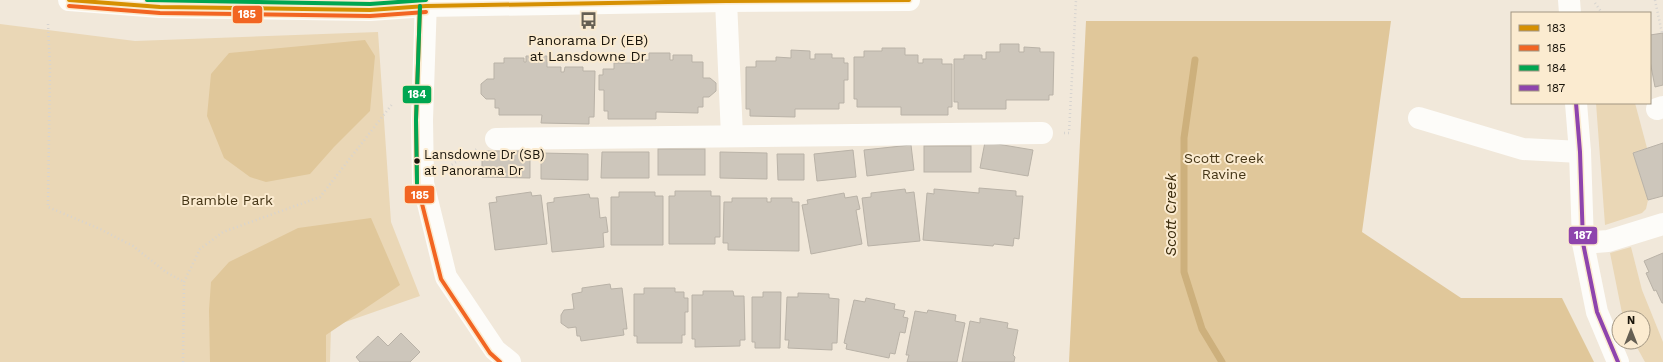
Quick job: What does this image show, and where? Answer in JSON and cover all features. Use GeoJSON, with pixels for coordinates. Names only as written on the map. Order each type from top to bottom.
{"type":"FeatureCollection","features":[{"type":"Feature","properties":{"kind":"street"},"geometry":{"type":"LineString","coordinates":[[69,0],[370,10],[426,3],[897,0]]}},
{"type":"Feature","properties":{"kind":"street"},"geometry":{"type":"LineString","coordinates":[[732,136],[737,0]]}},
{"type":"Feature","properties":{"kind":"street"},"geometry":{"type":"LineString","coordinates":[[1569,0],[1570,12]]}},
{"type":"Feature","properties":{"kind":"street"},"geometry":{"type":"LineString","coordinates":[[426,3],[422,120],[423,183],[446,277],[495,350],[510,362]]}},
{"type":"Feature","properties":{"kind":"street"},"geometry":{"type":"LineString","coordinates":[[1576,104],[1580,152],[1583,243],[1597,312],[1618,362]]}},
{"type":"Feature","properties":{"kind":"street"},"geometry":{"type":"LineString","coordinates":[[1419,118],[1522,149],[1580,152]]}},
{"type":"Feature","properties":{"kind":"street"},"geometry":{"type":"LineString","coordinates":[[496,139],[1042,132]]}},
{"type":"Feature","properties":{"kind":"street"},"geometry":{"type":"LineString","coordinates":[[1583,243],[1608,241],[1663,224]]}},
{"type":"Feature","properties":{"kind":"path"},"geometry":{"type":"LineString","coordinates":[[1042,132],[1069,132],[1076,0]]}},
{"type":"Feature","properties":{"kind":"path"},"geometry":{"type":"LineString","coordinates":[[1655,0],[1662,33]]}},
{"type":"Feature","properties":{"kind":"path"},"geometry":{"type":"LineString","coordinates":[[1595,3],[1601,12]]}},
{"type":"Feature","properties":{"kind":"path"},"geometry":{"type":"LineString","coordinates":[[48,24],[50,66],[48,207],[100,229],[133,246],[166,272],[184,282]]}},
{"type":"Feature","properties":{"kind":"path"},"geometry":{"type":"LineString","coordinates":[[183,362],[184,282],[200,249],[222,232],[320,197],[393,103]]}},
{"type":"Feature","properties":{"kind":"path"},"geometry":{"type":"LineString","coordinates":[[423,183],[472,151],[496,139]]}},
{"type":"Feature","properties":{"kind":"green space","name":"Scott Creek Ravine"},"geometry":{"type":"Polygon","coordinates":[[[1086,21],[1391,21],[1362,232],[1461,298],[1562,298],[1594,362],[1069,362],[1086,21]]]}},
{"type":"Feature","properties":{"kind":"green space","name":"Bramble Park"},"geometry":{"type":"Polygon","coordinates":[[[0,24],[135,41],[378,32],[391,222],[420,296],[331,327],[330,362],[0,362],[0,24]]]}},
{"type":"Feature","properties":{"kind":"green space"},"geometry":{"type":"Polygon","coordinates":[[[365,40],[375,56],[370,111],[334,147],[310,174],[266,182],[250,177],[224,158],[207,116],[211,74],[229,53],[365,40]]]}},
{"type":"Feature","properties":{"kind":"green space"},"geometry":{"type":"Polygon","coordinates":[[[1596,104],[1635,104],[1647,148],[1633,153],[1648,200],[1646,209],[1642,213],[1605,225],[1596,104]]]}},
{"type":"Feature","properties":{"kind":"green space"},"geometry":{"type":"Polygon","coordinates":[[[371,218],[400,285],[326,335],[326,362],[210,362],[209,310],[211,282],[229,262],[298,228],[371,218]]]}},
{"type":"Feature","properties":{"kind":"green space"},"geometry":{"type":"Polygon","coordinates":[[[1631,247],[1642,290],[1650,310],[1621,310],[1610,253],[1631,247]]]}},
{"type":"Feature","properties":{"kind":"green space"},"geometry":{"type":"Polygon","coordinates":[[[1651,312],[1663,342],[1663,362],[1645,362],[1638,350],[1651,350],[1651,312]]]}},
{"type":"Feature","properties":{"kind":"building"},"geometry":{"type":"Polygon","coordinates":[[[1663,33],[1663,85],[1655,87],[1651,66],[1651,35],[1663,33]]]}},
{"type":"Feature","properties":{"kind":"building"},"geometry":{"type":"Polygon","coordinates":[[[1000,44],[1019,44],[1019,52],[1024,52],[1024,47],[1040,48],[1040,52],[1054,52],[1053,95],[1049,95],[1049,100],[1006,100],[1006,109],[958,109],[958,102],[954,102],[954,59],[964,59],[964,55],[982,55],[982,59],[986,59],[986,52],[1000,52],[1000,44]]]}},
{"type":"Feature","properties":{"kind":"building"},"geometry":{"type":"Polygon","coordinates":[[[882,48],[905,48],[905,55],[918,55],[918,63],[923,63],[923,59],[942,59],[942,64],[952,64],[952,107],[948,107],[948,115],[901,115],[901,107],[857,107],[857,99],[854,99],[854,57],[864,57],[864,51],[882,51],[882,48]]]}},
{"type":"Feature","properties":{"kind":"building"},"geometry":{"type":"Polygon","coordinates":[[[791,50],[810,51],[810,59],[815,59],[815,54],[832,54],[832,58],[844,58],[844,63],[848,63],[848,80],[844,80],[844,103],[839,103],[839,109],[795,109],[795,117],[750,116],[750,109],[746,109],[746,67],[756,67],[756,61],[776,61],[776,57],[791,58],[791,50]]]}},
{"type":"Feature","properties":{"kind":"building"},"geometry":{"type":"Polygon","coordinates":[[[649,53],[670,53],[670,60],[673,60],[673,55],[692,55],[692,62],[703,62],[703,78],[710,78],[716,83],[716,91],[709,97],[703,97],[703,107],[698,107],[698,113],[656,112],[656,119],[608,119],[608,111],[604,111],[604,90],[599,90],[599,75],[603,75],[603,69],[614,69],[614,63],[635,63],[635,60],[649,60],[649,53]]]}},
{"type":"Feature","properties":{"kind":"building"},"geometry":{"type":"Polygon","coordinates":[[[526,56],[547,56],[547,67],[561,67],[561,72],[564,72],[565,67],[583,67],[583,71],[595,71],[594,117],[589,117],[589,124],[541,123],[542,115],[499,115],[499,108],[495,108],[495,99],[486,99],[481,94],[481,84],[487,79],[494,79],[494,63],[504,63],[504,58],[524,58],[524,62],[526,62],[526,56]]]}},
{"type":"Feature","properties":{"kind":"building"},"geometry":{"type":"Polygon","coordinates":[[[985,142],[1033,150],[1028,176],[980,168],[985,142]]]}},
{"type":"Feature","properties":{"kind":"building"},"geometry":{"type":"Polygon","coordinates":[[[1663,143],[1663,196],[1648,200],[1633,153],[1663,143]]]}},
{"type":"Feature","properties":{"kind":"building"},"geometry":{"type":"Polygon","coordinates":[[[911,145],[914,170],[867,176],[864,150],[911,145]]]}},
{"type":"Feature","properties":{"kind":"building"},"geometry":{"type":"Polygon","coordinates":[[[924,146],[971,146],[971,172],[924,172],[924,146]]]}},
{"type":"Feature","properties":{"kind":"building"},"geometry":{"type":"Polygon","coordinates":[[[658,149],[705,149],[705,175],[658,175],[658,149]]]}},
{"type":"Feature","properties":{"kind":"building"},"geometry":{"type":"Polygon","coordinates":[[[853,150],[856,177],[817,181],[814,154],[853,150]]]}},
{"type":"Feature","properties":{"kind":"building"},"geometry":{"type":"Polygon","coordinates":[[[482,151],[530,151],[530,178],[482,177],[482,151]]]}},
{"type":"Feature","properties":{"kind":"building"},"geometry":{"type":"Polygon","coordinates":[[[602,152],[649,152],[649,178],[601,178],[602,152]]]}},
{"type":"Feature","properties":{"kind":"building"},"geometry":{"type":"Polygon","coordinates":[[[720,152],[767,153],[767,179],[720,178],[720,152]]]}},
{"type":"Feature","properties":{"kind":"building"},"geometry":{"type":"Polygon","coordinates":[[[541,153],[588,154],[588,180],[541,179],[541,153]]]}},
{"type":"Feature","properties":{"kind":"building"},"geometry":{"type":"Polygon","coordinates":[[[777,154],[804,154],[804,180],[778,180],[777,154]]]}},
{"type":"Feature","properties":{"kind":"building"},"geometry":{"type":"Polygon","coordinates":[[[979,188],[1016,191],[1016,196],[1023,196],[1019,239],[1014,238],[1013,246],[994,244],[993,246],[923,240],[927,193],[934,194],[934,189],[979,193],[979,188]]]}},
{"type":"Feature","properties":{"kind":"building"},"geometry":{"type":"Polygon","coordinates":[[[905,189],[906,193],[914,192],[920,241],[868,246],[862,198],[871,197],[871,193],[905,189]]]}},
{"type":"Feature","properties":{"kind":"building"},"geometry":{"type":"Polygon","coordinates":[[[675,191],[711,191],[711,196],[720,196],[720,237],[715,237],[715,244],[669,244],[669,196],[675,196],[675,191]]]}},
{"type":"Feature","properties":{"kind":"building"},"geometry":{"type":"Polygon","coordinates":[[[531,192],[532,196],[541,195],[547,244],[495,250],[489,203],[497,202],[496,197],[531,192]]]}},
{"type":"Feature","properties":{"kind":"building"},"geometry":{"type":"Polygon","coordinates":[[[619,192],[655,192],[655,196],[663,196],[663,245],[611,245],[611,197],[619,197],[619,192]]]}},
{"type":"Feature","properties":{"kind":"building"},"geometry":{"type":"Polygon","coordinates":[[[844,193],[845,198],[857,196],[860,209],[856,210],[862,244],[811,254],[802,205],[808,204],[807,200],[844,193]]]}},
{"type":"Feature","properties":{"kind":"building"},"geometry":{"type":"Polygon","coordinates":[[[589,194],[590,198],[598,198],[600,218],[606,217],[608,232],[603,233],[604,247],[552,252],[547,203],[554,202],[554,198],[589,194]]]}},
{"type":"Feature","properties":{"kind":"building"},"geometry":{"type":"Polygon","coordinates":[[[732,198],[767,198],[767,202],[771,202],[771,198],[792,198],[792,202],[799,202],[799,251],[728,250],[728,243],[723,243],[724,202],[732,202],[732,198]]]}},
{"type":"Feature","properties":{"kind":"building"},"geometry":{"type":"Polygon","coordinates":[[[1663,253],[1662,303],[1656,290],[1654,291],[1646,273],[1649,272],[1644,261],[1663,253]]]}},
{"type":"Feature","properties":{"kind":"building"},"geometry":{"type":"Polygon","coordinates":[[[610,284],[611,289],[622,288],[627,329],[623,329],[624,335],[581,341],[580,336],[577,336],[576,327],[568,328],[561,323],[561,315],[564,310],[574,309],[572,294],[582,292],[582,288],[610,284]]]}},
{"type":"Feature","properties":{"kind":"building"},"geometry":{"type":"Polygon","coordinates":[[[644,288],[675,288],[675,292],[684,292],[684,298],[688,298],[688,312],[685,312],[685,335],[682,335],[682,343],[637,343],[637,336],[634,336],[634,294],[644,294],[644,288]]]}},
{"type":"Feature","properties":{"kind":"building"},"geometry":{"type":"Polygon","coordinates":[[[703,291],[733,291],[734,296],[744,296],[745,340],[740,340],[740,346],[695,347],[695,339],[692,339],[692,295],[703,295],[703,291]]]}},
{"type":"Feature","properties":{"kind":"building"},"geometry":{"type":"Polygon","coordinates":[[[763,292],[781,292],[780,348],[755,348],[755,342],[752,342],[752,297],[763,297],[763,292]]]}},
{"type":"Feature","properties":{"kind":"building"},"geometry":{"type":"Polygon","coordinates":[[[798,293],[829,294],[829,298],[839,299],[837,343],[832,343],[832,350],[788,348],[789,340],[785,340],[787,297],[798,297],[798,293]]]}},
{"type":"Feature","properties":{"kind":"building"},"geometry":{"type":"Polygon","coordinates":[[[866,298],[895,304],[894,309],[905,311],[903,317],[908,318],[905,333],[900,332],[895,354],[890,353],[889,358],[846,349],[847,344],[844,343],[854,300],[865,302],[866,298]]]}},
{"type":"Feature","properties":{"kind":"building"},"geometry":{"type":"Polygon","coordinates":[[[928,310],[956,315],[955,321],[965,323],[957,362],[907,362],[909,355],[906,355],[915,311],[927,313],[928,310]]]}},
{"type":"Feature","properties":{"kind":"building"},"geometry":{"type":"Polygon","coordinates":[[[980,318],[1008,323],[1007,328],[1018,330],[1013,355],[1015,357],[1014,362],[962,362],[970,321],[980,323],[980,318]]]}},
{"type":"Feature","properties":{"kind":"building"},"geometry":{"type":"Polygon","coordinates":[[[401,333],[420,352],[410,362],[360,362],[356,357],[378,336],[388,346],[401,333]]]}},
{"type":"Feature","properties":{"kind":"waterway","name":"Scott Creek"},"geometry":{"type":"LineString","coordinates":[[1195,60],[1184,138],[1184,272],[1202,329],[1222,362]]}},
{"type":"Feature","properties":{"kind":"transit line","name":"183"},"geometry":{"type":"LineString","coordinates":[[69,0],[160,7],[370,10],[426,6],[726,1],[909,0]]}},
{"type":"Feature","properties":{"kind":"transit line","name":"184"},"geometry":{"type":"LineString","coordinates":[[147,0],[370,4],[426,0]]}},
{"type":"Feature","properties":{"kind":"transit line","name":"185"},"geometry":{"type":"LineString","coordinates":[[69,6],[160,13],[370,16],[426,12]]}},
{"type":"Feature","properties":{"kind":"transit line","name":"185"},"geometry":{"type":"LineString","coordinates":[[420,6],[416,120],[417,184],[441,279],[490,353],[500,362]]}},
{"type":"Feature","properties":{"kind":"transit line","name":"184"},"geometry":{"type":"LineString","coordinates":[[417,183],[416,120],[420,6]]}},
{"type":"Feature","properties":{"kind":"transit line","name":"187"},"geometry":{"type":"LineString","coordinates":[[1576,104],[1580,152],[1583,243],[1597,312],[1618,362]]}},
{"type":"Feature","properties":{"kind":"place","name":"Panorama Dr (EB) at Lansdowne Dr"},"geometry":{"type":"Point","coordinates":[588,20]}},
{"type":"Feature","properties":{"kind":"place","name":"Lansdowne Dr (SB) at Panorama Dr"},"geometry":{"type":"Point","coordinates":[417,161]}}]}
